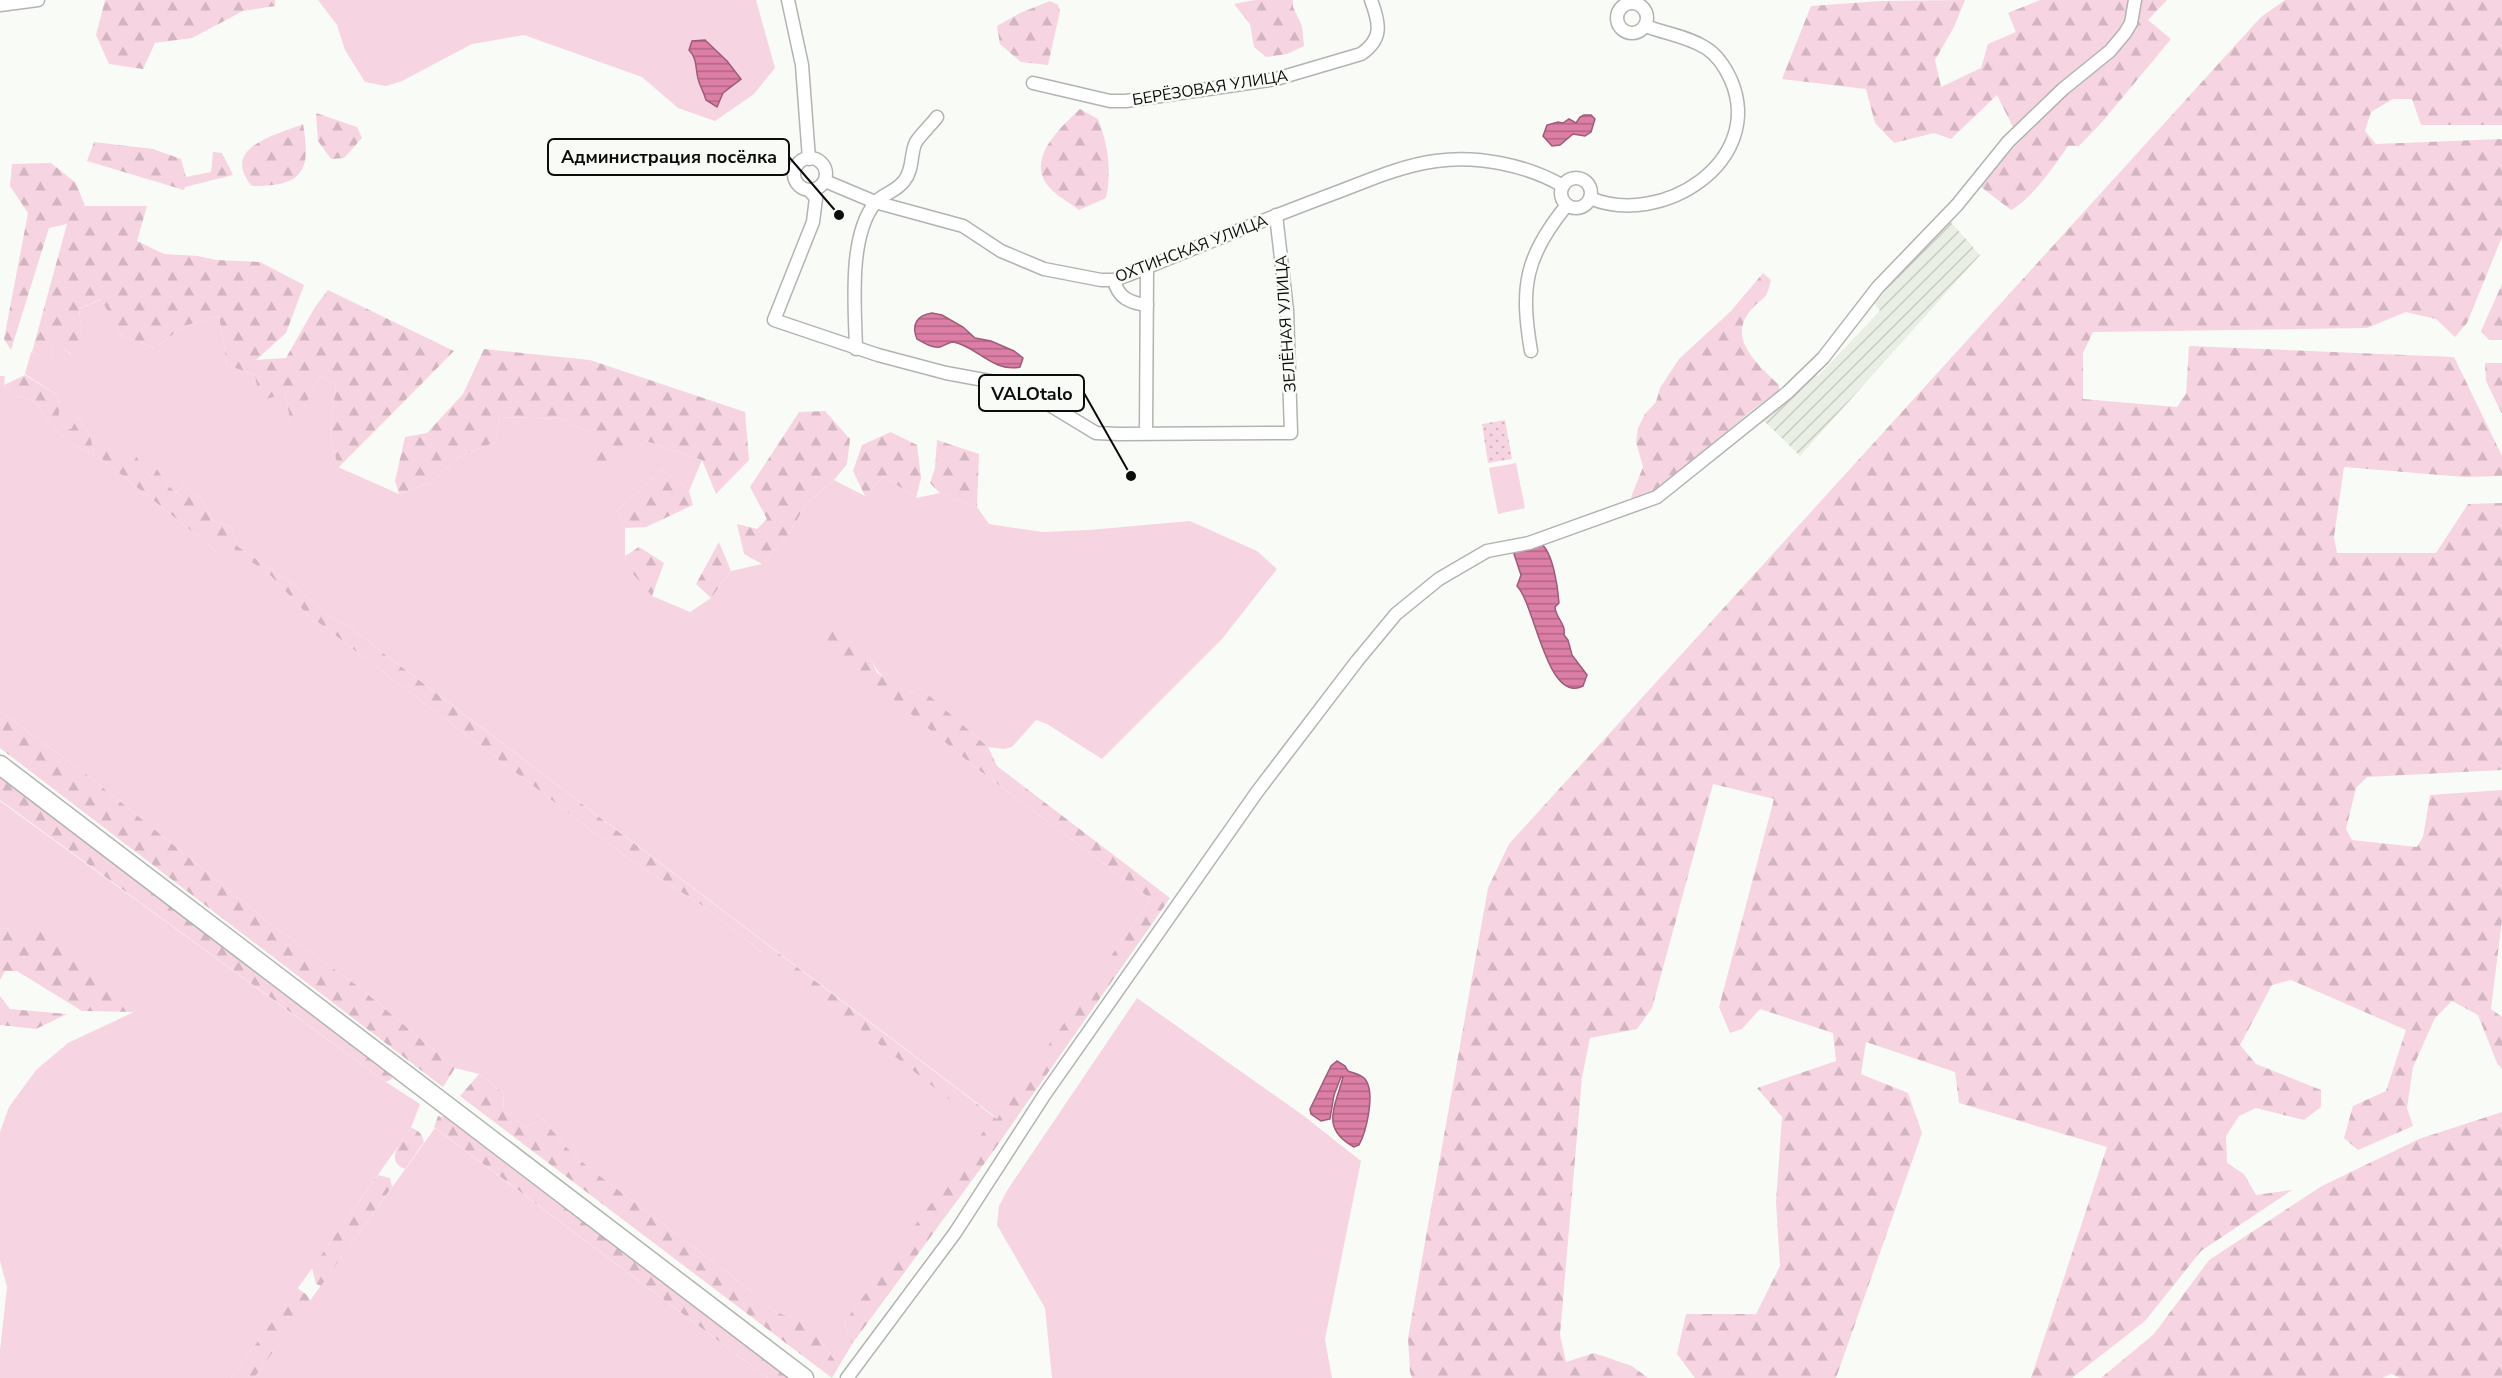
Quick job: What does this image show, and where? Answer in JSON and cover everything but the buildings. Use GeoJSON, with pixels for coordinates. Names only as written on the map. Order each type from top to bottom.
{"type":"FeatureCollection","features":[{"type":"Feature","properties":{"kind":"street"},"geometry":{"type":"LineString","coordinates":[[0,5],[38,0]]}},
{"type":"Feature","properties":{"kind":"street"},"geometry":{"type":"LineString","coordinates":[[788,0],[802,65],[809,159]]}},
{"type":"Feature","properties":{"kind":"street","name":"БЕРЁЗОВАЯ УЛИЦА"},"geometry":{"type":"LineString","coordinates":[[1033,82],[1110,101],[1126,101],[1276,79],[1361,54],[1371,47],[1378,36],[1378,22],[1371,0]]}},
{"type":"Feature","properties":{"kind":"street"},"geometry":{"type":"LineString","coordinates":[[847,1378],[955,1233],[1045,1094],[1257,792],[1357,661],[1396,614],[1438,579],[1487,551],[1529,543],[1657,497],[1788,392],[1823,358],[1878,287],[1957,205],[2008,142],[2063,89],[2117,42],[2130,22],[2134,0]]}},
{"type":"Feature","properties":{"kind":"street"},"geometry":{"type":"LineString","coordinates":[[1563,186],[1562,199],[1574,208],[1582,207],[1590,198],[1602,203],[1628,206],[1677,194],[1707,176],[1721,163],[1736,128],[1739,108],[1735,91],[1718,60],[1707,49],[1679,34],[1646,26]]}},
{"type":"Feature","properties":{"kind":"street"},"geometry":{"type":"LineString","coordinates":[[856,349],[855,262],[861,231],[875,202],[895,191],[905,180],[913,163],[915,143],[937,117]]}},
{"type":"Feature","properties":{"kind":"street"},"geometry":{"type":"LineString","coordinates":[[809,159],[822,163],[826,169],[825,181],[817,189],[802,188],[794,176],[796,168],[800,162],[809,159]]}},
{"type":"Feature","properties":{"kind":"street","name":"ОХТИНСКАЯ УЛИЦА"},"geometry":{"type":"LineString","coordinates":[[825,181],[875,202],[963,226],[1001,251],[1044,269],[1084,278],[1114,280],[1276,215],[1407,166],[1463,159],[1497,163],[1524,170],[1563,186],[1570,179],[1578,178],[1586,181],[1590,187],[1590,198]]}},
{"type":"Feature","properties":{"kind":"street"},"geometry":{"type":"LineString","coordinates":[[810,190],[816,198],[813,222],[774,320],[856,349],[946,373],[995,382],[1030,393],[1096,433],[1146,433],[1147,267]]}},
{"type":"Feature","properties":{"kind":"street"},"geometry":{"type":"LineString","coordinates":[[1531,351],[1525,297],[1530,269],[1540,243],[1567,205]]}},
{"type":"Feature","properties":{"kind":"street","name":"ЗЕЛЁНАЯ УЛИЦА"},"geometry":{"type":"LineString","coordinates":[[1146,433],[1291,433],[1287,310],[1276,215]]}},
{"type":"Feature","properties":{"kind":"street"},"geometry":{"type":"LineString","coordinates":[[1114,280],[1122,297],[1129,302],[1147,305]]}},
{"type":"Feature","properties":{"kind":"street"},"geometry":{"type":"LineString","coordinates":[[0,765],[804,1378]]}},
{"type":"Feature","properties":{"kind":"shaded area"},"geometry":{"type":"Polygon","coordinates":[[[705,40],[727,61],[741,79],[723,93],[717,107],[706,100],[694,57],[689,50],[692,41],[705,40]]]}},
{"type":"Feature","properties":{"kind":"shaded area"},"geometry":{"type":"Polygon","coordinates":[[[1584,115],[1591,115],[1595,119],[1591,132],[1585,136],[1573,134],[1560,145],[1552,146],[1543,136],[1547,125],[1563,123],[1569,119],[1576,123],[1584,115]]]}},
{"type":"Feature","properties":{"kind":"shaded area"},"geometry":{"type":"Polygon","coordinates":[[[1949,220],[1980,255],[1800,456],[1763,420],[1804,387],[1815,374],[1818,376],[1880,311],[1874,303],[1949,220]]]}},
{"type":"Feature","properties":{"kind":"shaded area"},"geometry":{"type":"Polygon","coordinates":[[[932,313],[942,315],[963,327],[975,338],[991,341],[1014,351],[1023,358],[1020,367],[1010,368],[993,363],[961,344],[951,342],[937,347],[917,339],[915,325],[919,318],[932,313]]]}},
{"type":"Feature","properties":{"kind":"shaded area"},"geometry":{"type":"Polygon","coordinates":[[[1540,543],[1545,547],[1554,570],[1559,603],[1555,607],[1564,627],[1564,635],[1568,640],[1572,655],[1587,675],[1583,686],[1571,688],[1560,681],[1543,650],[1524,596],[1517,586],[1521,575],[1514,554],[1518,550],[1540,543]]]}},
{"type":"Feature","properties":{"kind":"shaded area"},"geometry":{"type":"Polygon","coordinates":[[[1337,1061],[1348,1071],[1363,1077],[1370,1093],[1367,1122],[1359,1145],[1354,1147],[1343,1140],[1333,1125],[1334,1108],[1343,1077],[1334,1095],[1330,1119],[1321,1121],[1311,1114],[1310,1109],[1331,1066],[1337,1061]]]}},
{"type":"Feature","properties":{"kind":"green space"},"geometry":{"type":"Polygon","coordinates":[[[105,0],[275,0],[275,6],[243,11],[192,38],[155,43],[143,69],[109,64],[96,35],[105,0]]]}},
{"type":"Feature","properties":{"kind":"green space"},"geometry":{"type":"Polygon","coordinates":[[[318,0],[756,0],[775,68],[754,94],[715,121],[678,108],[642,77],[524,35],[472,44],[402,81],[386,86],[365,82],[345,50],[337,25],[318,0]]]}},
{"type":"Feature","properties":{"kind":"green space"},"geometry":{"type":"Polygon","coordinates":[[[1255,0],[1293,0],[1293,7],[1302,26],[1304,46],[1287,54],[1266,57],[1254,47],[1250,24],[1234,4],[1255,0]]]}},
{"type":"Feature","properties":{"kind":"green space"},"geometry":{"type":"Polygon","coordinates":[[[1965,0],[1954,27],[1935,60],[1941,87],[1981,68],[1988,44],[2016,32],[2008,13],[2040,0],[2167,0],[2148,20],[2171,39],[2103,121],[2079,146],[2068,146],[2050,172],[2027,198],[2011,210],[1981,187],[1984,178],[2020,141],[1997,95],[1951,139],[1934,133],[1894,143],[1875,123],[1866,89],[1782,79],[1811,6],[1880,1],[1965,0]]]}},
{"type":"Feature","properties":{"kind":"green space"},"geometry":{"type":"Polygon","coordinates":[[[2285,0],[2502,0],[2502,125],[2421,125],[2412,99],[2393,99],[2371,112],[2365,131],[2376,144],[2502,139],[2502,237],[2467,323],[2455,337],[2436,319],[2406,312],[2367,328],[2093,332],[2083,353],[2083,399],[2177,407],[2186,394],[2189,346],[2454,357],[2502,456],[2502,476],[2464,477],[2344,467],[2334,537],[2337,553],[2436,553],[2468,504],[2502,503],[2502,770],[2367,777],[2356,788],[2346,829],[2352,840],[2417,847],[2423,837],[2430,795],[2502,790],[2502,920],[2491,1009],[2502,1017],[2502,1069],[2497,1063],[2478,1015],[2452,1001],[2435,1018],[2413,1067],[2407,1108],[2413,1126],[2358,1150],[2344,1138],[2353,1106],[2386,1091],[2406,1030],[2291,980],[2272,985],[2240,1045],[2256,1064],[2321,1090],[2321,1107],[2304,1120],[2256,1108],[2239,1116],[2226,1136],[2227,1163],[2244,1174],[2256,1195],[2292,1190],[2201,1251],[2145,1321],[2072,1378],[2031,1378],[2107,1147],[1959,1103],[1955,1072],[1866,1042],[1861,1074],[1908,1093],[1922,1133],[1836,1378],[1695,1378],[1677,1354],[1686,1314],[1756,1314],[1780,1266],[1776,1202],[1782,1117],[1757,1088],[1836,1061],[1833,1033],[1760,1009],[1742,1029],[1730,1033],[1719,1007],[1774,799],[1713,784],[1652,1008],[1637,1029],[1590,1038],[1582,1077],[1560,1335],[1566,1362],[1594,1353],[1632,1366],[1648,1378],[1412,1378],[1408,1338],[1488,888],[1509,844],[2261,17],[2285,0]]]}},
{"type":"Feature","properties":{"kind":"green space"},"geometry":{"type":"Polygon","coordinates":[[[1050,1],[1058,5],[1060,11],[1048,65],[1021,62],[1000,44],[997,26],[1020,13],[1050,1]]]}},
{"type":"Feature","properties":{"kind":"green space"},"geometry":{"type":"Polygon","coordinates":[[[1080,109],[1098,119],[1107,148],[1109,178],[1106,198],[1079,210],[1049,187],[1041,166],[1048,144],[1080,109]]]}},
{"type":"Feature","properties":{"kind":"green space"},"geometry":{"type":"Polygon","coordinates":[[[316,113],[357,127],[362,138],[344,158],[331,159],[318,141],[316,113]]]}},
{"type":"Feature","properties":{"kind":"green space"},"geometry":{"type":"Polygon","coordinates":[[[303,124],[306,154],[304,165],[299,173],[282,183],[252,186],[244,173],[242,161],[247,152],[255,144],[267,138],[303,124]]]}},
{"type":"Feature","properties":{"kind":"green space"},"geometry":{"type":"Polygon","coordinates":[[[94,142],[153,149],[181,159],[186,177],[211,172],[213,152],[222,153],[233,175],[185,187],[184,190],[87,161],[94,142]]]}},
{"type":"Feature","properties":{"kind":"green space"},"geometry":{"type":"Polygon","coordinates":[[[51,163],[76,183],[85,206],[147,206],[137,241],[164,254],[260,262],[304,285],[286,333],[256,360],[286,358],[315,307],[328,290],[454,351],[338,468],[330,432],[336,385],[320,376],[292,430],[285,393],[260,401],[255,375],[227,365],[219,316],[184,326],[155,348],[121,335],[101,299],[79,309],[82,333],[72,355],[54,341],[51,361],[32,352],[67,224],[49,228],[11,350],[4,339],[28,213],[10,186],[12,164],[51,163]]]}},
{"type":"Feature","properties":{"kind":"green space"},"geometry":{"type":"Polygon","coordinates":[[[1763,273],[1771,280],[1768,292],[1751,310],[1744,321],[1742,331],[1748,351],[1779,385],[1779,390],[1659,489],[1634,500],[1631,497],[1643,467],[1636,442],[1638,428],[1645,414],[1656,402],[1660,388],[1679,359],[1731,311],[1763,273]]]}},
{"type":"Feature","properties":{"kind":"green space"},"geometry":{"type":"Polygon","coordinates":[[[2502,284],[2502,340],[2489,340],[2481,331],[2502,284]]]}},
{"type":"Feature","properties":{"kind":"green space"},"geometry":{"type":"Polygon","coordinates":[[[102,299],[121,335],[155,348],[184,326],[219,316],[227,365],[255,375],[285,393],[292,429],[320,376],[336,385],[330,432],[338,467],[399,494],[430,483],[459,457],[495,442],[500,417],[562,419],[595,435],[595,481],[646,441],[702,460],[689,491],[663,469],[617,511],[625,528],[625,556],[630,569],[652,596],[690,612],[711,598],[731,571],[762,564],[788,535],[807,503],[834,480],[865,496],[884,476],[916,498],[940,493],[977,507],[989,524],[1042,532],[1190,521],[1257,551],[1277,569],[1222,639],[1102,759],[1047,724],[1036,720],[1012,747],[1004,749],[988,747],[918,686],[914,693],[900,687],[882,676],[870,657],[825,642],[975,767],[1151,899],[998,1119],[349,627],[327,616],[298,588],[237,546],[231,526],[214,522],[201,499],[182,484],[177,493],[167,485],[157,470],[152,478],[143,469],[94,452],[90,436],[78,417],[71,429],[57,426],[60,397],[25,374],[31,352],[51,360],[54,340],[71,355],[82,333],[79,309],[102,299]]]}},
{"type":"Feature","properties":{"kind":"green space"},"geometry":{"type":"Polygon","coordinates":[[[484,349],[590,360],[745,412],[749,460],[716,494],[702,460],[646,441],[595,482],[595,435],[562,419],[500,417],[495,442],[459,457],[430,483],[399,494],[395,481],[405,437],[427,433],[463,394],[484,349]]]}},
{"type":"Feature","properties":{"kind":"green space"},"geometry":{"type":"Polygon","coordinates":[[[2485,363],[2502,363],[2502,414],[2486,381],[2485,363]]]}},
{"type":"Feature","properties":{"kind":"green space"},"geometry":{"type":"Polygon","coordinates":[[[25,375],[60,397],[58,426],[71,429],[78,417],[90,436],[94,452],[112,444],[133,450],[143,469],[152,478],[157,469],[167,485],[177,493],[182,484],[201,499],[214,522],[231,526],[237,546],[298,588],[327,616],[349,627],[997,1119],[1151,899],[975,767],[825,643],[833,630],[870,657],[877,673],[913,693],[917,685],[988,747],[997,766],[1170,898],[992,1153],[852,1344],[844,1323],[986,1128],[703,906],[628,858],[306,613],[271,576],[230,546],[219,553],[98,456],[70,441],[47,419],[35,401],[14,395],[4,385],[25,375]]]}},
{"type":"Feature","properties":{"kind":"green space"},"geometry":{"type":"Polygon","coordinates":[[[0,376],[5,376],[4,385],[14,395],[35,401],[54,427],[70,441],[98,456],[219,553],[230,545],[271,576],[306,613],[628,858],[703,906],[987,1128],[844,1323],[852,1344],[839,1366],[821,1342],[813,1325],[775,1312],[751,1291],[588,1167],[565,1146],[543,1119],[526,1127],[504,1111],[503,1093],[479,1074],[455,1068],[359,987],[268,922],[90,777],[0,711],[0,376]]]}},
{"type":"Feature","properties":{"kind":"green space"},"geometry":{"type":"Polygon","coordinates":[[[825,411],[850,439],[847,464],[834,480],[807,503],[788,535],[762,564],[744,554],[737,524],[757,529],[767,519],[750,487],[799,412],[825,411]]]}},
{"type":"Feature","properties":{"kind":"green space"},"geometry":{"type":"Polygon","coordinates":[[[1505,420],[1512,459],[1488,463],[1482,424],[1505,420]]]}},
{"type":"Feature","properties":{"kind":"green space"},"geometry":{"type":"Polygon","coordinates":[[[891,432],[917,445],[921,478],[916,498],[884,476],[865,496],[853,471],[862,445],[891,432]]]}},
{"type":"Feature","properties":{"kind":"green space"},"geometry":{"type":"Polygon","coordinates":[[[937,440],[979,454],[977,507],[940,493],[930,483],[935,468],[937,440]]]}},
{"type":"Feature","properties":{"kind":"green space"},"geometry":{"type":"Polygon","coordinates":[[[1516,463],[1525,508],[1498,514],[1489,468],[1516,463]]]}},
{"type":"Feature","properties":{"kind":"green space"},"geometry":{"type":"Polygon","coordinates":[[[663,469],[689,491],[693,505],[646,527],[625,528],[617,511],[663,469]]]}},
{"type":"Feature","properties":{"kind":"green space"},"geometry":{"type":"Polygon","coordinates":[[[719,542],[731,571],[711,598],[696,584],[719,542]]]}},
{"type":"Feature","properties":{"kind":"green space"},"geometry":{"type":"Polygon","coordinates":[[[639,547],[664,563],[652,596],[629,569],[625,556],[639,547]]]}},
{"type":"Feature","properties":{"kind":"green space"},"geometry":{"type":"Polygon","coordinates":[[[0,711],[90,777],[268,922],[359,987],[455,1068],[443,1087],[0,748],[0,711]]]}},
{"type":"Feature","properties":{"kind":"green space"},"geometry":{"type":"Polygon","coordinates":[[[0,770],[391,1072],[392,1079],[386,1082],[0,800],[0,770]]]}},
{"type":"Feature","properties":{"kind":"green space"},"geometry":{"type":"Polygon","coordinates":[[[0,801],[386,1082],[420,1104],[411,1128],[231,1378],[0,1378],[0,1351],[7,1287],[0,1261],[0,1132],[9,1107],[36,1070],[68,1043],[136,1011],[46,932],[0,928],[0,801]]]}},
{"type":"Feature","properties":{"kind":"green space"},"geometry":{"type":"Polygon","coordinates":[[[0,928],[46,931],[122,989],[136,1012],[82,1011],[17,971],[5,971],[0,980],[0,928]]]}},
{"type":"Feature","properties":{"kind":"green space"},"geometry":{"type":"Polygon","coordinates":[[[0,996],[10,1009],[67,1014],[36,1029],[0,1025],[0,996]]]}},
{"type":"Feature","properties":{"kind":"green space"},"geometry":{"type":"Polygon","coordinates":[[[1137,998],[1304,1116],[1361,1161],[1325,1339],[1332,1378],[1052,1378],[1045,1308],[997,1225],[999,1206],[1008,1189],[1137,998]]]}},
{"type":"Feature","properties":{"kind":"green space"},"geometry":{"type":"Polygon","coordinates":[[[479,1074],[503,1093],[504,1111],[526,1127],[543,1119],[565,1146],[588,1167],[751,1291],[775,1312],[814,1325],[821,1342],[839,1366],[832,1378],[460,1096],[479,1074]]]}},
{"type":"Feature","properties":{"kind":"green space"},"geometry":{"type":"Polygon","coordinates":[[[2502,1112],[2502,1378],[2401,1378],[2391,1374],[2382,1378],[2101,1378],[2154,1334],[2209,1260],[2322,1186],[2419,1139],[2502,1112]]]}},
{"type":"Feature","properties":{"kind":"green space"},"geometry":{"type":"Polygon","coordinates":[[[438,1116],[456,1118],[792,1378],[768,1378],[434,1127],[438,1116]]]}},
{"type":"Feature","properties":{"kind":"green space"},"geometry":{"type":"Polygon","coordinates":[[[411,1128],[420,1133],[424,1142],[405,1169],[395,1161],[395,1156],[399,1144],[411,1128]]]}},
{"type":"Feature","properties":{"kind":"green space"},"geometry":{"type":"Polygon","coordinates":[[[435,1128],[768,1378],[254,1378],[435,1128]]]}},
{"type":"Feature","properties":{"kind":"green space"},"geometry":{"type":"Polygon","coordinates":[[[378,1175],[390,1178],[392,1187],[321,1286],[316,1284],[312,1268],[378,1175]]]}},
{"type":"Feature","properties":{"kind":"green space"},"geometry":{"type":"Polygon","coordinates":[[[297,1288],[307,1295],[310,1301],[254,1378],[231,1378],[297,1288]]]}},
{"type":"Feature","properties":{"kind":"place","name":"Администрация посёлка"},"geometry":{"type":"Point","coordinates":[839,215]}},
{"type":"Feature","properties":{"kind":"place","name":"VALOtalo"},"geometry":{"type":"Point","coordinates":[1131,476]}}]}
